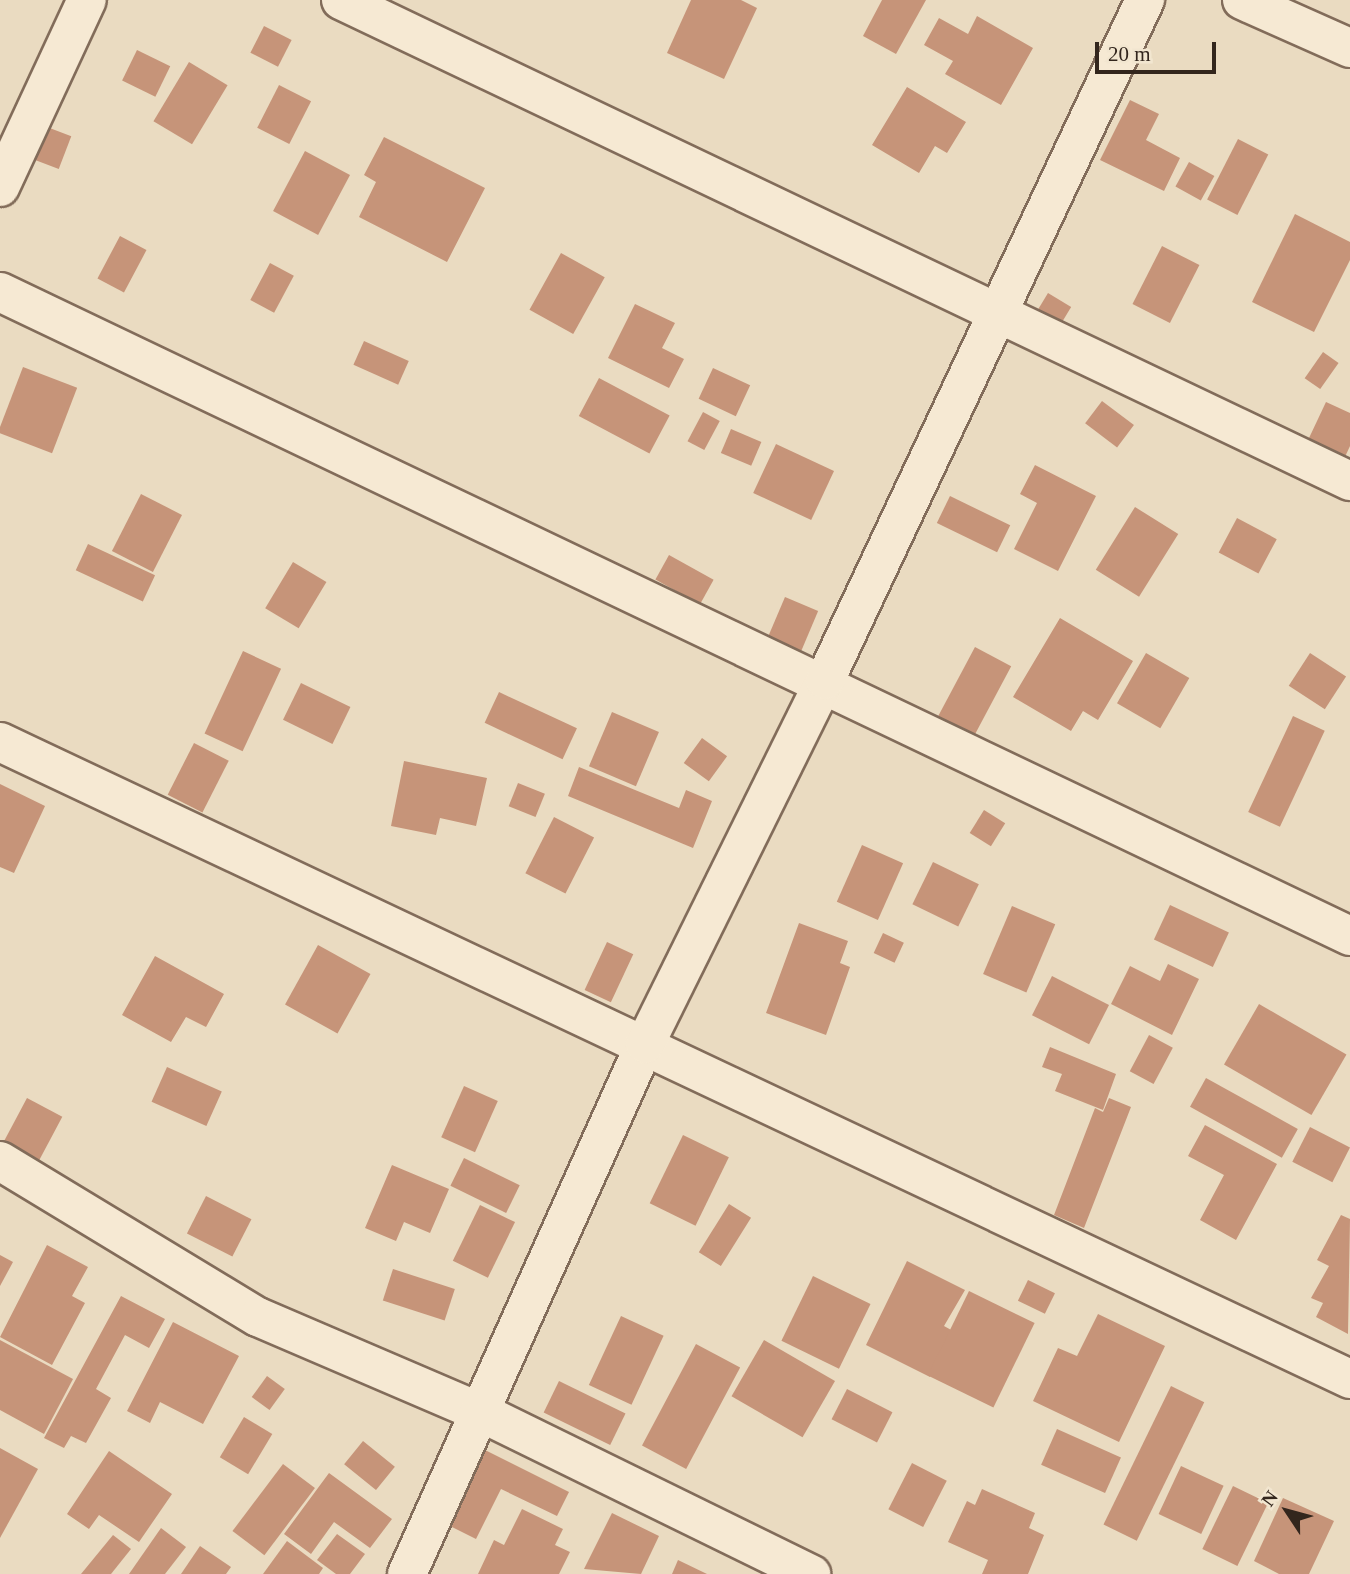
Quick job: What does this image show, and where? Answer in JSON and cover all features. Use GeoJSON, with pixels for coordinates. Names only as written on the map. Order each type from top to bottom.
{"type":"FeatureCollection","features":[{"type":"Feature","properties":{"kind":"street"},"geometry":{"type":"LineString","coordinates":[[0,187],[87,0]]}},
{"type":"Feature","properties":{"kind":"street"},"geometry":{"type":"LineString","coordinates":[[341,0],[997,317],[1350,481]]}},
{"type":"Feature","properties":{"kind":"street"},"geometry":{"type":"LineString","coordinates":[[407,1574],[645,1044],[825,681],[1144,0]]}},
{"type":"Feature","properties":{"kind":"street"},"geometry":{"type":"LineString","coordinates":[[1242,0],[1350,48]]}},
{"type":"Feature","properties":{"kind":"street"},"geometry":{"type":"LineString","coordinates":[[0,292],[825,681],[1350,936]]}},
{"type":"Feature","properties":{"kind":"street"},"geometry":{"type":"LineString","coordinates":[[0,742],[645,1044],[1350,1379]]}},
{"type":"Feature","properties":{"kind":"street"},"geometry":{"type":"LineString","coordinates":[[0,1161],[258,1317],[480,1412],[811,1574]]}},
{"type":"Feature","properties":{"kind":"building"},"geometry":{"type":"Polygon","coordinates":[[[691,0],[741,0],[757,8],[724,79],[667,53],[691,0]]]}},
{"type":"Feature","properties":{"kind":"building"},"geometry":{"type":"Polygon","coordinates":[[[882,0],[926,0],[896,54],[863,36],[882,0]]]}},
{"type":"Feature","properties":{"kind":"building"},"geometry":{"type":"Polygon","coordinates":[[[977,16],[1033,48],[1001,105],[945,74],[953,61],[924,45],[939,18],[968,34],[977,16]]]}},
{"type":"Feature","properties":{"kind":"building"},"geometry":{"type":"Polygon","coordinates":[[[264,26],[292,40],[278,67],[250,53],[264,26]]]}},
{"type":"Feature","properties":{"kind":"building"},"geometry":{"type":"Polygon","coordinates":[[[137,50],[170,66],[155,97],[122,81],[137,50]]]}},
{"type":"Feature","properties":{"kind":"building"},"geometry":{"type":"Polygon","coordinates":[[[189,62],[228,85],[192,144],[153,121],[189,62]]]}},
{"type":"Feature","properties":{"kind":"building"},"geometry":{"type":"Polygon","coordinates":[[[279,85],[311,101],[289,144],[257,128],[279,85]]]}},
{"type":"Feature","properties":{"kind":"building"},"geometry":{"type":"Polygon","coordinates":[[[907,87],[966,122],[947,153],[935,146],[919,173],[872,145],[907,87]]]}},
{"type":"Feature","properties":{"kind":"building"},"geometry":{"type":"Polygon","coordinates":[[[1130,100],[1159,114],[1146,140],[1180,158],[1164,191],[1100,160],[1130,100]]]}},
{"type":"Feature","properties":{"kind":"building"},"geometry":{"type":"Polygon","coordinates":[[[47,127],[71,136],[59,169],[34,160],[47,127]]]}},
{"type":"Feature","properties":{"kind":"building"},"geometry":{"type":"Polygon","coordinates":[[[384,137],[485,188],[447,262],[359,217],[376,182],[364,175],[384,137]]]}},
{"type":"Feature","properties":{"kind":"building"},"geometry":{"type":"Polygon","coordinates":[[[1238,139],[1268,154],[1237,215],[1207,200],[1238,139]]]}},
{"type":"Feature","properties":{"kind":"building"},"geometry":{"type":"Polygon","coordinates":[[[305,151],[350,175],[318,235],[273,211],[305,151]]]}},
{"type":"Feature","properties":{"kind":"building"},"geometry":{"type":"Polygon","coordinates":[[[1189,162],[1214,176],[1201,201],[1175,186],[1189,162]]]}},
{"type":"Feature","properties":{"kind":"building"},"geometry":{"type":"Polygon","coordinates":[[[1295,214],[1350,242],[1350,260],[1314,332],[1252,302],[1295,214]]]}},
{"type":"Feature","properties":{"kind":"building"},"geometry":{"type":"Polygon","coordinates":[[[120,236],[146,250],[124,292],[97,278],[120,236]]]}},
{"type":"Feature","properties":{"kind":"building"},"geometry":{"type":"Polygon","coordinates":[[[1162,246],[1199,265],[1170,323],[1132,304],[1162,246]]]}},
{"type":"Feature","properties":{"kind":"building"},"geometry":{"type":"Polygon","coordinates":[[[561,253],[605,277],[573,334],[529,310],[561,253]]]}},
{"type":"Feature","properties":{"kind":"building"},"geometry":{"type":"Polygon","coordinates":[[[270,263],[294,276],[274,313],[250,300],[270,263]]]}},
{"type":"Feature","properties":{"kind":"building"},"geometry":{"type":"Polygon","coordinates":[[[1048,293],[1071,307],[1060,326],[1037,312],[1048,293]]]}},
{"type":"Feature","properties":{"kind":"building"},"geometry":{"type":"Polygon","coordinates":[[[635,304],[675,323],[662,348],[684,359],[669,388],[608,358],[635,304]]]}},
{"type":"Feature","properties":{"kind":"building"},"geometry":{"type":"Polygon","coordinates":[[[364,341],[409,361],[398,385],[353,365],[364,341]]]}},
{"type":"Feature","properties":{"kind":"building"},"geometry":{"type":"Polygon","coordinates":[[[1323,352],[1339,363],[1320,389],[1305,378],[1323,352]]]}},
{"type":"Feature","properties":{"kind":"building"},"geometry":{"type":"Polygon","coordinates":[[[23,367],[77,388],[52,453],[0,433],[23,367]]]}},
{"type":"Feature","properties":{"kind":"building"},"geometry":{"type":"Polygon","coordinates":[[[713,368],[750,385],[736,416],[699,399],[713,368]]]}},
{"type":"Feature","properties":{"kind":"building"},"geometry":{"type":"Polygon","coordinates":[[[599,378],[670,416],[649,454],[579,416],[599,378]]]}},
{"type":"Feature","properties":{"kind":"building"},"geometry":{"type":"Polygon","coordinates":[[[1102,401],[1134,425],[1117,447],[1085,423],[1102,401]]]}},
{"type":"Feature","properties":{"kind":"building"},"geometry":{"type":"Polygon","coordinates":[[[1326,402],[1350,413],[1350,446],[1338,472],[1301,455],[1326,402]]]}},
{"type":"Feature","properties":{"kind":"building"},"geometry":{"type":"Polygon","coordinates":[[[703,412],[720,421],[704,450],[688,441],[703,412]]]}},
{"type":"Feature","properties":{"kind":"building"},"geometry":{"type":"Polygon","coordinates":[[[731,429],[761,442],[751,466],[721,453],[731,429]]]}},
{"type":"Feature","properties":{"kind":"building"},"geometry":{"type":"Polygon","coordinates":[[[776,444],[834,471],[811,520],[753,493],[776,444]]]}},
{"type":"Feature","properties":{"kind":"building"},"geometry":{"type":"Polygon","coordinates":[[[1035,465],[1096,496],[1058,571],[1014,549],[1037,503],[1020,494],[1035,465]]]}},
{"type":"Feature","properties":{"kind":"building"},"geometry":{"type":"Polygon","coordinates":[[[141,494],[182,515],[153,572],[112,551],[141,494]]]}},
{"type":"Feature","properties":{"kind":"building"},"geometry":{"type":"Polygon","coordinates":[[[950,496],[1010,525],[997,552],[937,523],[950,496]]]}},
{"type":"Feature","properties":{"kind":"building"},"geometry":{"type":"Polygon","coordinates":[[[1135,507],[1178,534],[1139,597],[1096,570],[1135,507]]]}},
{"type":"Feature","properties":{"kind":"building"},"geometry":{"type":"Polygon","coordinates":[[[1237,518],[1277,539],[1258,574],[1219,552],[1237,518]]]}},
{"type":"Feature","properties":{"kind":"building"},"geometry":{"type":"Polygon","coordinates":[[[88,544],[155,575],[143,602],[76,570],[88,544]]]}},
{"type":"Feature","properties":{"kind":"building"},"geometry":{"type":"Polygon","coordinates":[[[669,555],[714,580],[700,604],[655,579],[669,555]]]}},
{"type":"Feature","properties":{"kind":"building"},"geometry":{"type":"Polygon","coordinates":[[[293,562],[326,582],[299,628],[265,608],[293,562]]]}},
{"type":"Feature","properties":{"kind":"building"},"geometry":{"type":"Polygon","coordinates":[[[785,597],[818,611],[801,651],[768,637],[785,597]]]}},
{"type":"Feature","properties":{"kind":"building"},"geometry":{"type":"Polygon","coordinates":[[[1060,618],[1133,661],[1098,720],[1083,711],[1071,731],[1013,697],[1060,618]]]}},
{"type":"Feature","properties":{"kind":"building"},"geometry":{"type":"Polygon","coordinates":[[[975,647],[1011,666],[969,745],[933,726],[975,647]]]}},
{"type":"Feature","properties":{"kind":"building"},"geometry":{"type":"Polygon","coordinates":[[[243,651],[281,669],[243,751],[205,733],[243,651]]]}},
{"type":"Feature","properties":{"kind":"building"},"geometry":{"type":"Polygon","coordinates":[[[1146,653],[1189,678],[1160,728],[1117,703],[1146,653]]]}},
{"type":"Feature","properties":{"kind":"building"},"geometry":{"type":"Polygon","coordinates":[[[1310,653],[1346,676],[1325,709],[1289,686],[1310,653]]]}},
{"type":"Feature","properties":{"kind":"building"},"geometry":{"type":"Polygon","coordinates":[[[301,683],[350,707],[332,744],[283,720],[301,683]]]}},
{"type":"Feature","properties":{"kind":"building"},"geometry":{"type":"Polygon","coordinates":[[[499,692],[577,728],[563,759],[485,723],[499,692]]]}},
{"type":"Feature","properties":{"kind":"building"},"geometry":{"type":"Polygon","coordinates":[[[612,712],[659,732],[636,786],[589,766],[612,712]]]}},
{"type":"Feature","properties":{"kind":"building"},"geometry":{"type":"Polygon","coordinates":[[[1293,716],[1325,731],[1280,827],[1248,812],[1293,716]]]}},
{"type":"Feature","properties":{"kind":"building"},"geometry":{"type":"Polygon","coordinates":[[[702,738],[727,756],[709,781],[684,763],[702,738]]]}},
{"type":"Feature","properties":{"kind":"building"},"geometry":{"type":"Polygon","coordinates":[[[194,743],[229,761],[202,812],[168,795],[194,743]]]}},
{"type":"Feature","properties":{"kind":"building"},"geometry":{"type":"Polygon","coordinates":[[[404,761],[487,778],[476,826],[440,818],[436,835],[391,826],[404,761]]]}},
{"type":"Feature","properties":{"kind":"building"},"geometry":{"type":"Polygon","coordinates":[[[579,767],[679,808],[686,790],[712,801],[693,848],[568,796],[579,767]]]}},
{"type":"Feature","properties":{"kind":"building"},"geometry":{"type":"Polygon","coordinates":[[[518,783],[545,794],[536,817],[509,806],[518,783]]]}},
{"type":"Feature","properties":{"kind":"building"},"geometry":{"type":"Polygon","coordinates":[[[0,784],[45,806],[14,873],[0,867],[0,784]]]}},
{"type":"Feature","properties":{"kind":"building"},"geometry":{"type":"Polygon","coordinates":[[[984,810],[1005,823],[991,846],[970,833],[984,810]]]}},
{"type":"Feature","properties":{"kind":"building"},"geometry":{"type":"Polygon","coordinates":[[[554,817],[594,837],[565,894],[525,873],[554,817]]]}},
{"type":"Feature","properties":{"kind":"building"},"geometry":{"type":"Polygon","coordinates":[[[862,845],[903,863],[878,920],[837,902],[862,845]]]}},
{"type":"Feature","properties":{"kind":"building"},"geometry":{"type":"Polygon","coordinates":[[[933,862],[979,884],[958,927],[912,904],[933,862]]]}},
{"type":"Feature","properties":{"kind":"building"},"geometry":{"type":"Polygon","coordinates":[[[1170,905],[1229,932],[1213,967],[1154,939],[1170,905]]]}},
{"type":"Feature","properties":{"kind":"building"},"geometry":{"type":"Polygon","coordinates":[[[1012,906],[1055,924],[1026,992],[983,974],[1012,906]]]}},
{"type":"Feature","properties":{"kind":"building"},"geometry":{"type":"Polygon","coordinates":[[[799,923],[848,941],[840,963],[850,967],[826,1035],[766,1013],[799,923]]]}},
{"type":"Feature","properties":{"kind":"building"},"geometry":{"type":"Polygon","coordinates":[[[883,933],[904,943],[895,963],[874,953],[883,933]]]}},
{"type":"Feature","properties":{"kind":"building"},"geometry":{"type":"Polygon","coordinates":[[[607,942],[633,954],[611,1002],[585,990],[607,942]]]}},
{"type":"Feature","properties":{"kind":"building"},"geometry":{"type":"Polygon","coordinates":[[[318,945],[370,974],[338,1034],[285,1004],[318,945]]]}},
{"type":"Feature","properties":{"kind":"building"},"geometry":{"type":"Polygon","coordinates":[[[155,956],[224,994],[206,1027],[186,1017],[171,1042],[122,1015],[155,956]]]}},
{"type":"Feature","properties":{"kind":"building"},"geometry":{"type":"Polygon","coordinates":[[[1168,964],[1199,979],[1172,1035],[1111,1004],[1130,966],[1160,981],[1168,964]]]}},
{"type":"Feature","properties":{"kind":"building"},"geometry":{"type":"Polygon","coordinates":[[[1052,976],[1109,1005],[1089,1044],[1032,1015],[1052,976]]]}},
{"type":"Feature","properties":{"kind":"building"},"geometry":{"type":"Polygon","coordinates":[[[1259,1004],[1346,1054],[1311,1115],[1224,1065],[1259,1004]]]}},
{"type":"Feature","properties":{"kind":"building"},"geometry":{"type":"Polygon","coordinates":[[[1149,1035],[1173,1048],[1154,1084],[1130,1071],[1149,1035]]]}},
{"type":"Feature","properties":{"kind":"building"},"geometry":{"type":"Polygon","coordinates":[[[1050,1047],[1116,1074],[1103,1110],[1055,1091],[1062,1074],[1042,1067],[1050,1047]]]}},
{"type":"Feature","properties":{"kind":"building"},"geometry":{"type":"Polygon","coordinates":[[[167,1067],[222,1091],[206,1126],[152,1102],[167,1067]]]}},
{"type":"Feature","properties":{"kind":"building"},"geometry":{"type":"Polygon","coordinates":[[[1206,1078],[1298,1129],[1282,1158],[1190,1107],[1206,1078]]]}},
{"type":"Feature","properties":{"kind":"building"},"geometry":{"type":"Polygon","coordinates":[[[464,1086],[498,1101],[475,1152],[441,1137],[464,1086]]]}},
{"type":"Feature","properties":{"kind":"building"},"geometry":{"type":"Polygon","coordinates":[[[27,1098],[62,1117],[38,1162],[3,1143],[27,1098]]]}},
{"type":"Feature","properties":{"kind":"building"},"geometry":{"type":"Polygon","coordinates":[[[1109,1098],[1131,1107],[1084,1228],[1054,1215],[1095,1108],[1103,1112],[1109,1098]]]}},
{"type":"Feature","properties":{"kind":"building"},"geometry":{"type":"Polygon","coordinates":[[[1205,1125],[1277,1164],[1236,1240],[1200,1220],[1224,1175],[1188,1156],[1205,1125]]]}},
{"type":"Feature","properties":{"kind":"building"},"geometry":{"type":"Polygon","coordinates":[[[1310,1127],[1350,1147],[1332,1182],[1292,1162],[1310,1127]]]}},
{"type":"Feature","properties":{"kind":"building"},"geometry":{"type":"Polygon","coordinates":[[[683,1135],[729,1157],[696,1226],[650,1203],[683,1135]]]}},
{"type":"Feature","properties":{"kind":"building"},"geometry":{"type":"Polygon","coordinates":[[[464,1158],[520,1185],[506,1213],[450,1186],[464,1158]]]}},
{"type":"Feature","properties":{"kind":"building"},"geometry":{"type":"Polygon","coordinates":[[[392,1165],[449,1189],[430,1233],[404,1222],[396,1241],[365,1228],[392,1165]]]}},
{"type":"Feature","properties":{"kind":"building"},"geometry":{"type":"Polygon","coordinates":[[[206,1196],[251,1219],[232,1257],[187,1233],[206,1196]]]}},
{"type":"Feature","properties":{"kind":"building"},"geometry":{"type":"Polygon","coordinates":[[[729,1204],[751,1218],[721,1266],[699,1252],[729,1204]]]}},
{"type":"Feature","properties":{"kind":"building"},"geometry":{"type":"Polygon","coordinates":[[[480,1205],[515,1222],[488,1278],[453,1261],[480,1205]]]}},
{"type":"Feature","properties":{"kind":"building"},"geometry":{"type":"Polygon","coordinates":[[[1341,1215],[1350,1219],[1348,1334],[1316,1317],[1323,1303],[1311,1298],[1329,1266],[1317,1260],[1341,1215]]]}},
{"type":"Feature","properties":{"kind":"building"},"geometry":{"type":"Polygon","coordinates":[[[47,1245],[88,1267],[72,1296],[85,1303],[52,1365],[0,1337],[47,1245]]]}},
{"type":"Feature","properties":{"kind":"building"},"geometry":{"type":"Polygon","coordinates":[[[0,1255],[13,1262],[0,1286],[0,1255]]]}},
{"type":"Feature","properties":{"kind":"building"},"geometry":{"type":"Polygon","coordinates":[[[907,1261],[965,1290],[944,1326],[953,1331],[930,1377],[866,1345],[907,1261]]]}},
{"type":"Feature","properties":{"kind":"building"},"geometry":{"type":"Polygon","coordinates":[[[393,1269],[455,1289],[445,1320],[383,1300],[393,1269]]]}},
{"type":"Feature","properties":{"kind":"building"},"geometry":{"type":"Polygon","coordinates":[[[813,1276],[871,1304],[839,1369],[781,1341],[813,1276]]]}},
{"type":"Feature","properties":{"kind":"building"},"geometry":{"type":"Polygon","coordinates":[[[1028,1280],[1055,1293],[1045,1314],[1018,1301],[1028,1280]]]}},
{"type":"Feature","properties":{"kind":"building"},"geometry":{"type":"Polygon","coordinates":[[[969,1291],[1035,1323],[993,1407],[928,1375],[969,1291]]]}},
{"type":"Feature","properties":{"kind":"building"},"geometry":{"type":"Polygon","coordinates":[[[121,1296],[165,1319],[149,1348],[125,1335],[96,1389],[111,1398],[86,1443],[71,1436],[64,1448],[44,1438],[121,1296]]]}},
{"type":"Feature","properties":{"kind":"building"},"geometry":{"type":"Polygon","coordinates":[[[1098,1314],[1165,1346],[1119,1442],[1033,1401],[1058,1348],[1077,1356],[1098,1314]]]}},
{"type":"Feature","properties":{"kind":"building"},"geometry":{"type":"Polygon","coordinates":[[[621,1316],[664,1336],[631,1405],[589,1385],[621,1316]]]}},
{"type":"Feature","properties":{"kind":"building"},"geometry":{"type":"Polygon","coordinates":[[[173,1322],[239,1356],[203,1424],[160,1402],[150,1423],[127,1411],[173,1322]]]}},
{"type":"Feature","properties":{"kind":"building"},"geometry":{"type":"Polygon","coordinates":[[[0,1340],[73,1379],[44,1434],[0,1410],[0,1340]]]}},
{"type":"Feature","properties":{"kind":"building"},"geometry":{"type":"Polygon","coordinates":[[[764,1340],[835,1381],[803,1437],[732,1396],[764,1340]]]}},
{"type":"Feature","properties":{"kind":"building"},"geometry":{"type":"Polygon","coordinates":[[[696,1344],[740,1367],[686,1469],[642,1446],[696,1344]]]}},
{"type":"Feature","properties":{"kind":"building"},"geometry":{"type":"Polygon","coordinates":[[[267,1376],[285,1389],[270,1410],[252,1397],[267,1376]]]}},
{"type":"Feature","properties":{"kind":"building"},"geometry":{"type":"Polygon","coordinates":[[[559,1381],[626,1413],[610,1445],[544,1412],[559,1381]]]}},
{"type":"Feature","properties":{"kind":"building"},"geometry":{"type":"Polygon","coordinates":[[[1171,1386],[1204,1402],[1137,1541],[1103,1524],[1171,1386]]]}},
{"type":"Feature","properties":{"kind":"building"},"geometry":{"type":"Polygon","coordinates":[[[847,1389],[892,1412],[877,1442],[832,1419],[847,1389]]]}},
{"type":"Feature","properties":{"kind":"building"},"geometry":{"type":"Polygon","coordinates":[[[244,1417],[272,1434],[248,1474],[220,1457],[244,1417]]]}},
{"type":"Feature","properties":{"kind":"building"},"geometry":{"type":"Polygon","coordinates":[[[1057,1429],[1121,1457],[1105,1493],[1041,1465],[1057,1429]]]}},
{"type":"Feature","properties":{"kind":"building"},"geometry":{"type":"Polygon","coordinates":[[[363,1441],[395,1467],[376,1490],[344,1464],[363,1441]]]}},
{"type":"Feature","properties":{"kind":"building"},"geometry":{"type":"Polygon","coordinates":[[[477,1446],[569,1492],[557,1516],[501,1489],[476,1539],[440,1521],[477,1446]]]}},
{"type":"Feature","properties":{"kind":"building"},"geometry":{"type":"Polygon","coordinates":[[[0,1448],[38,1469],[0,1538],[0,1448]]]}},
{"type":"Feature","properties":{"kind":"building"},"geometry":{"type":"Polygon","coordinates":[[[109,1451],[172,1494],[139,1542],[99,1515],[89,1529],[67,1514],[109,1451]]]}},
{"type":"Feature","properties":{"kind":"building"},"geometry":{"type":"Polygon","coordinates":[[[912,1463],[947,1481],[923,1527],[888,1509],[912,1463]]]}},
{"type":"Feature","properties":{"kind":"building"},"geometry":{"type":"Polygon","coordinates":[[[283,1464],[315,1488],[264,1555],[232,1531],[283,1464]]]}},
{"type":"Feature","properties":{"kind":"building"},"geometry":{"type":"Polygon","coordinates":[[[1181,1466],[1224,1486],[1201,1534],[1159,1514],[1181,1466]]]}},
{"type":"Feature","properties":{"kind":"building"},"geometry":{"type":"Polygon","coordinates":[[[329,1473],[392,1519],[370,1548],[334,1522],[311,1554],[284,1534],[329,1473]]]}},
{"type":"Feature","properties":{"kind":"building"},"geometry":{"type":"Polygon","coordinates":[[[1233,1486],[1268,1503],[1237,1566],[1202,1549],[1233,1486]]]}},
{"type":"Feature","properties":{"kind":"building"},"geometry":{"type":"Polygon","coordinates":[[[982,1489],[1035,1513],[1029,1528],[1044,1535],[1028,1574],[982,1574],[988,1560],[948,1542],[967,1501],[975,1505],[982,1489]]]}},
{"type":"Feature","properties":{"kind":"building"},"geometry":{"type":"Polygon","coordinates":[[[1283,1498],[1334,1521],[1309,1574],[1279,1574],[1254,1561],[1283,1498]]]}},
{"type":"Feature","properties":{"kind":"building"},"geometry":{"type":"Polygon","coordinates":[[[522,1509],[563,1529],[555,1545],[570,1552],[559,1574],[478,1574],[494,1540],[504,1545],[522,1509]]]}},
{"type":"Feature","properties":{"kind":"building"},"geometry":{"type":"Polygon","coordinates":[[[612,1513],[659,1536],[641,1574],[584,1569],[612,1513]]]}},
{"type":"Feature","properties":{"kind":"building"},"geometry":{"type":"Polygon","coordinates":[[[161,1528],[186,1547],[165,1574],[129,1574],[161,1528]]]}},
{"type":"Feature","properties":{"kind":"building"},"geometry":{"type":"Polygon","coordinates":[[[337,1534],[365,1554],[350,1574],[336,1574],[317,1560],[337,1534]]]}},
{"type":"Feature","properties":{"kind":"building"},"geometry":{"type":"Polygon","coordinates":[[[113,1535],[131,1549],[111,1574],[81,1574],[113,1535]]]}},
{"type":"Feature","properties":{"kind":"building"},"geometry":{"type":"Polygon","coordinates":[[[287,1541],[323,1568],[319,1574],[263,1574],[287,1541]]]}},
{"type":"Feature","properties":{"kind":"building"},"geometry":{"type":"Polygon","coordinates":[[[200,1546],[231,1567],[226,1574],[181,1574],[200,1546]]]}},
{"type":"Feature","properties":{"kind":"building"},"geometry":{"type":"Polygon","coordinates":[[[678,1560],[707,1574],[672,1574],[678,1560]]]}}]}
